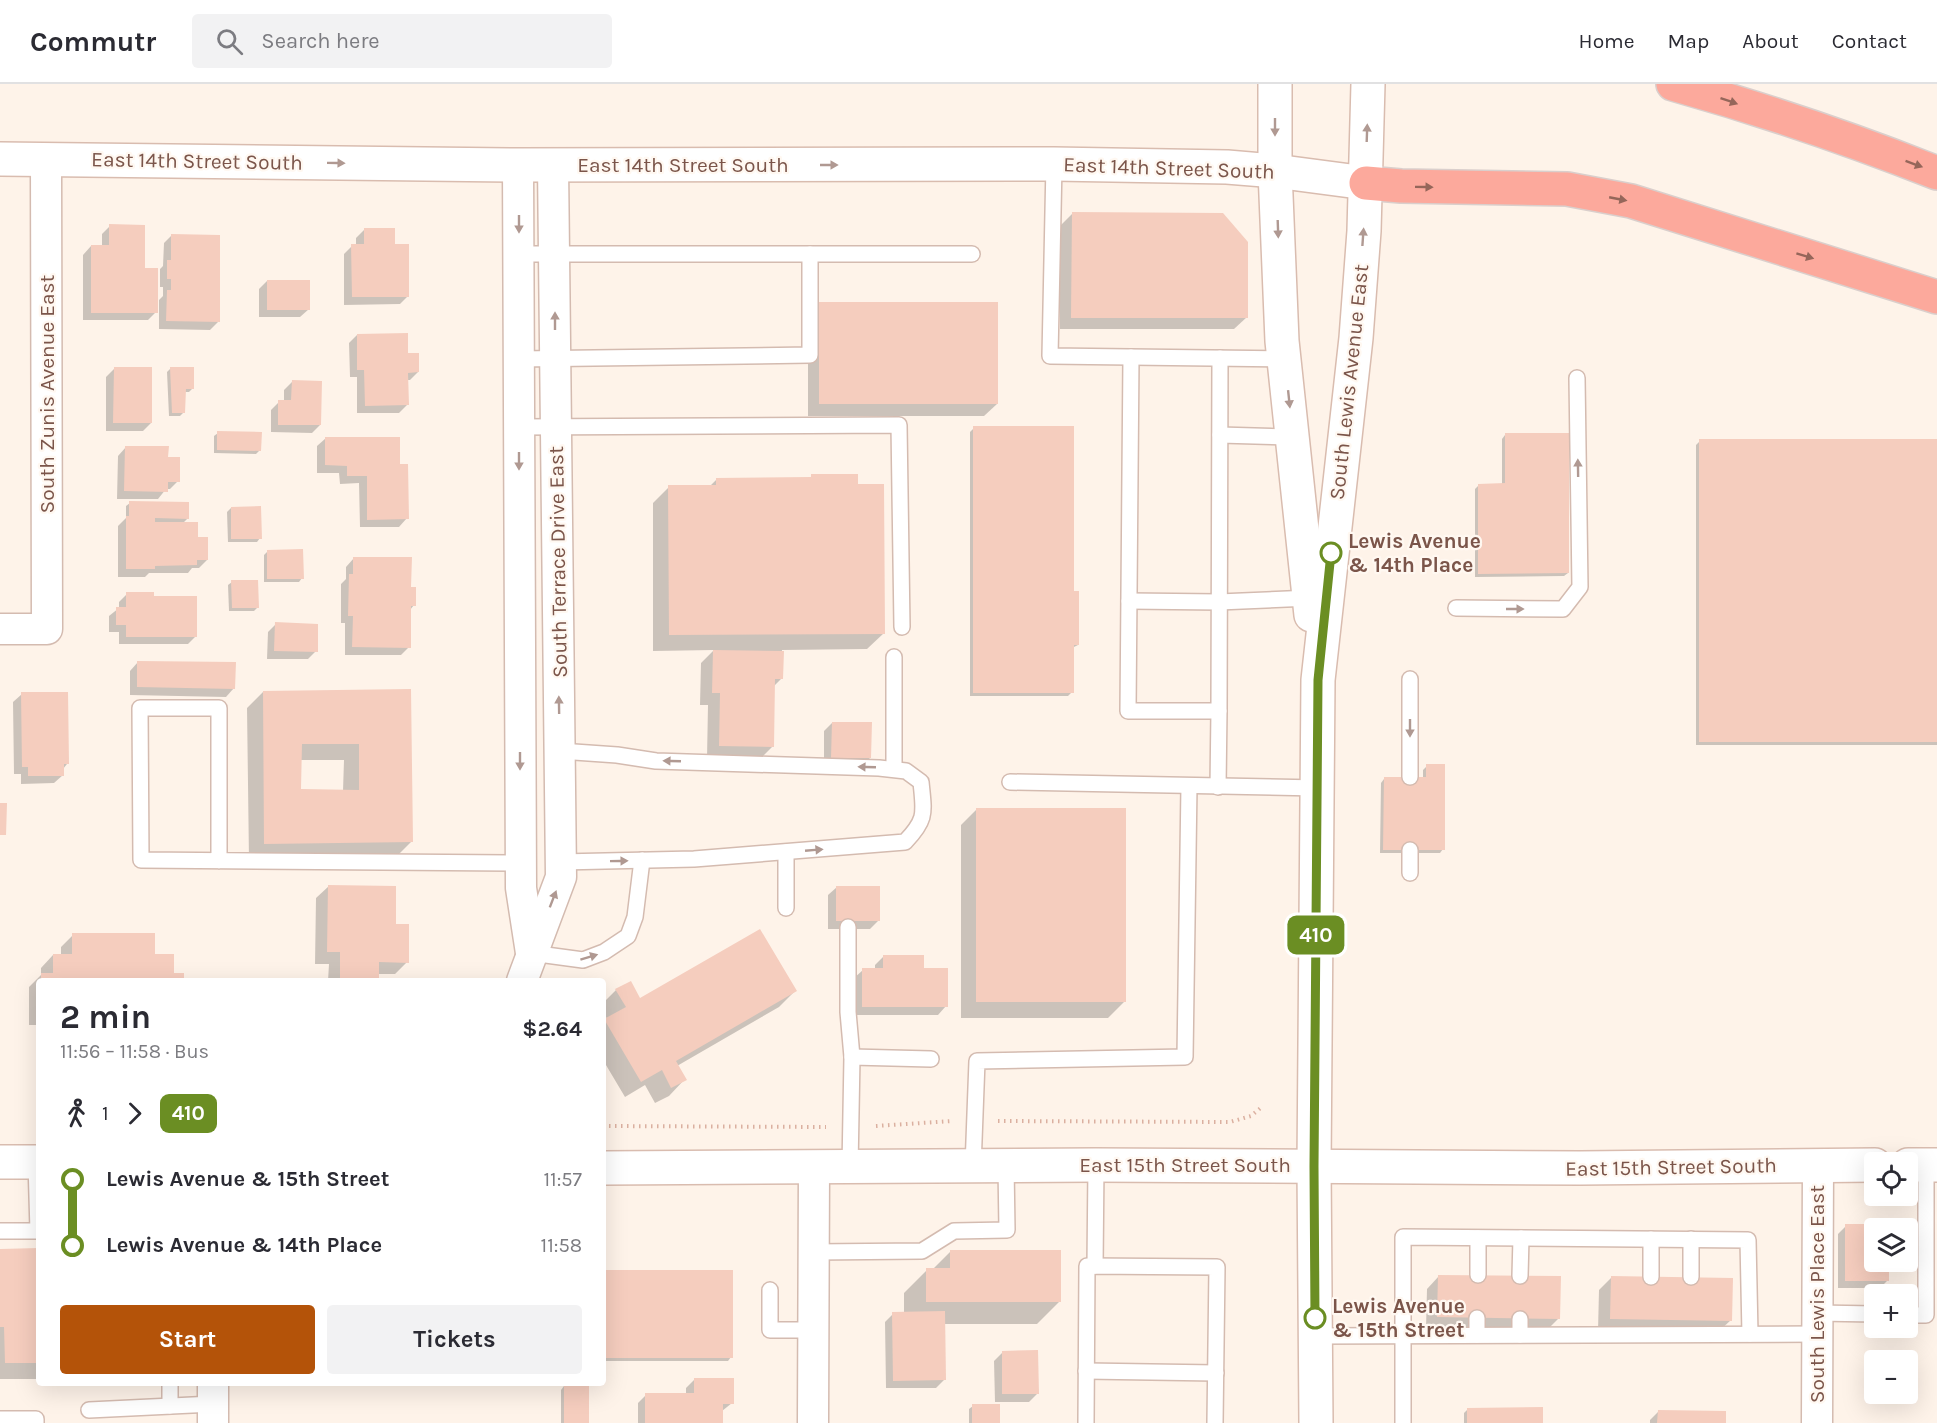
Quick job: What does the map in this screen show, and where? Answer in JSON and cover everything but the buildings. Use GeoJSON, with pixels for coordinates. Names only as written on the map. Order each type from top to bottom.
{"type":"FeatureCollection","features":[{"type":"Feature","properties":{"kind":"highway"},"geometry":{"type":"LineString","coordinates":[[1673,84],[1717,96],[1937,173]]}},
{"type":"Feature","properties":{"kind":"highway"},"geometry":{"type":"LineString","coordinates":[[1366,183],[1401,186],[1567,189],[1631,201],[1937,297]]}},
{"type":"Feature","properties":{"kind":"street","name":"South Lewis Avenue East"},"geometry":{"type":"LineString","coordinates":[[1275,84],[1275,171],[1285,359],[1318,680]]}},
{"type":"Feature","properties":{"kind":"street","name":"South Lewis Avenue East"},"geometry":{"type":"LineString","coordinates":[[1316,1423],[1314,1166],[1318,680],[1353,375],[1366,183],[1368,84]]}},
{"type":"Feature","properties":{"kind":"street","name":"East 14th Street South"},"geometry":{"type":"LineString","coordinates":[[0,159],[518,165],[1054,164],[1227,167],[1366,183]]}},
{"type":"Feature","properties":{"kind":"street","name":"South Zunis Avenue East"},"geometry":{"type":"LineString","coordinates":[[0,629],[47,629],[46,159]]}},
{"type":"Feature","properties":{"kind":"street","name":"South Terrace Drive East"},"geometry":{"type":"LineString","coordinates":[[518,165],[520,888],[527,967]]}},
{"type":"Feature","properties":{"kind":"street","name":"South Terrace Drive East"},"geometry":{"type":"LineString","coordinates":[[527,967],[561,877],[553,165]]}},
{"type":"Feature","properties":{"kind":"street"},"geometry":{"type":"LineString","coordinates":[[0,1162],[36,1162]]}},
{"type":"Feature","properties":{"kind":"street","name":"East 15th Street South"},"geometry":{"type":"LineString","coordinates":[[606,1168],[1096,1165],[1591,1168],[1864,1165]]}},
{"type":"Feature","properties":{"kind":"street","name":"South Lewis Place East"},"geometry":{"type":"LineString","coordinates":[[1816,1423],[1818,1165]]}},
{"type":"Feature","properties":{"kind":"street"},"geometry":{"type":"LineString","coordinates":[[813,1423],[814,1168]]}},
{"type":"Feature","properties":{"kind":"lane"},"geometry":{"type":"LineString","coordinates":[[1054,164],[1050,356],[1285,359]]}},
{"type":"Feature","properties":{"kind":"lane"},"geometry":{"type":"LineString","coordinates":[[519,254],[972,254]]}},
{"type":"Feature","properties":{"kind":"lane"},"geometry":{"type":"LineString","coordinates":[[519,359],[810,356],[810,254]]}},
{"type":"Feature","properties":{"kind":"lane"},"geometry":{"type":"LineString","coordinates":[[1131,357],[1128,711],[1219,711]]}},
{"type":"Feature","properties":{"kind":"lane"},"geometry":{"type":"LineString","coordinates":[[1218,787],[1220,358]]}},
{"type":"Feature","properties":{"kind":"lane"},"geometry":{"type":"LineString","coordinates":[[1456,608],[1563,609],[1580,587],[1577,378]]}},
{"type":"Feature","properties":{"kind":"lane"},"geometry":{"type":"LineString","coordinates":[[519,428],[899,425],[902,627]]}},
{"type":"Feature","properties":{"kind":"lane"},"geometry":{"type":"LineString","coordinates":[[1220,435],[1292,437]]}},
{"type":"Feature","properties":{"kind":"lane"},"geometry":{"type":"LineString","coordinates":[[1129,601],[1219,602],[1310,598]]}},
{"type":"Feature","properties":{"kind":"lane"},"geometry":{"type":"LineString","coordinates":[[894,657],[894,769]]}},
{"type":"Feature","properties":{"kind":"lane"},"geometry":{"type":"LineString","coordinates":[[1410,679],[1410,777]]}},
{"type":"Feature","properties":{"kind":"lane"},"geometry":{"type":"LineString","coordinates":[[219,861],[219,708],[140,708],[141,860],[219,861],[520,863]]}},
{"type":"Feature","properties":{"kind":"lane"},"geometry":{"type":"LineString","coordinates":[[560,751],[617,755],[656,761],[894,769],[906,771],[921,782],[923,804],[921,825],[905,842],[786,852],[561,862]]}},
{"type":"Feature","properties":{"kind":"lane"},"geometry":{"type":"LineString","coordinates":[[1010,782],[1317,788]]}},
{"type":"Feature","properties":{"kind":"lane"},"geometry":{"type":"LineString","coordinates":[[973,1167],[976,1061],[1185,1057],[1189,786]]}},
{"type":"Feature","properties":{"kind":"lane"},"geometry":{"type":"LineString","coordinates":[[1410,850],[1410,873]]}},
{"type":"Feature","properties":{"kind":"lane"},"geometry":{"type":"LineString","coordinates":[[786,852],[786,909]]}},
{"type":"Feature","properties":{"kind":"lane"},"geometry":{"type":"LineString","coordinates":[[527,967],[583,960],[604,952],[628,936],[635,917],[642,860]]}},
{"type":"Feature","properties":{"kind":"lane"},"geometry":{"type":"LineString","coordinates":[[848,927],[848,1012],[852,1057],[850,1167]]}},
{"type":"Feature","properties":{"kind":"lane"},"geometry":{"type":"LineString","coordinates":[[852,1057],[931,1059]]}},
{"type":"Feature","properties":{"kind":"lane"},"geometry":{"type":"LineString","coordinates":[[1095,1266],[1096,1165]]}},
{"type":"Feature","properties":{"kind":"lane"},"geometry":{"type":"LineString","coordinates":[[1918,1315],[1926,1315],[1924,1165]]}},
{"type":"Feature","properties":{"kind":"lane"},"geometry":{"type":"LineString","coordinates":[[814,1252],[922,1251],[954,1231],[1007,1230],[1006,1166]]}},
{"type":"Feature","properties":{"kind":"lane"},"geometry":{"type":"LineString","coordinates":[[0,1231],[36,1231]]}},
{"type":"Feature","properties":{"kind":"lane"},"geometry":{"type":"LineString","coordinates":[[1403,1423],[1403,1237],[1748,1240],[1750,1334]]}},
{"type":"Feature","properties":{"kind":"lane"},"geometry":{"type":"LineString","coordinates":[[1478,1238],[1478,1275]]}},
{"type":"Feature","properties":{"kind":"lane"},"geometry":{"type":"LineString","coordinates":[[1521,1238],[1521,1276]]}},
{"type":"Feature","properties":{"kind":"lane"},"geometry":{"type":"LineString","coordinates":[[1651,1239],[1651,1277]]}},
{"type":"Feature","properties":{"kind":"lane"},"geometry":{"type":"LineString","coordinates":[[1691,1239],[1691,1277]]}},
{"type":"Feature","properties":{"kind":"lane"},"geometry":{"type":"LineString","coordinates":[[1086,1423],[1087,1266],[1217,1267],[1215,1423]]}},
{"type":"Feature","properties":{"kind":"lane"},"geometry":{"type":"LineString","coordinates":[[770,1290],[770,1330],[814,1330]]}},
{"type":"Feature","properties":{"kind":"lane"},"geometry":{"type":"LineString","coordinates":[[1316,1336],[1520,1335],[1650,1327],[1691,1328],[1750,1334],[1864,1316]]}},
{"type":"Feature","properties":{"kind":"lane"},"geometry":{"type":"LineString","coordinates":[[1477,1335],[1478,1318]]}},
{"type":"Feature","properties":{"kind":"lane"},"geometry":{"type":"LineString","coordinates":[[1520,1318],[1520,1335]]}},
{"type":"Feature","properties":{"kind":"lane"},"geometry":{"type":"LineString","coordinates":[[1086,1371],[1216,1373]]}},
{"type":"Feature","properties":{"kind":"lane"},"geometry":{"type":"LineString","coordinates":[[170,1386],[170,1406]]}},
{"type":"Feature","properties":{"kind":"lane"},"geometry":{"type":"LineString","coordinates":[[90,1410],[213,1403]]}},
{"type":"Feature","properties":{"kind":"lane"},"geometry":{"type":"LineString","coordinates":[[0,1419],[36,1419],[36,1423]]}},
{"type":"Feature","properties":{"kind":"path","name":"East 15th Street South"},"geometry":{"type":"LineString","coordinates":[[606,1126],[851,1126],[974,1121],[1230,1122],[1251,1116],[1263,1106]]}},
{"type":"Feature","properties":{"kind":"bus line","name":"410"},"geometry":{"type":"LineString","coordinates":[[1315,1318],[1318,680],[1331,553]]}},
{"type":"Feature","properties":{"kind":"place","name":"Lewis Avenue & 14th Place"},"geometry":{"type":"Point","coordinates":[1331,553]}},
{"type":"Feature","properties":{"kind":"place","name":"Lewis Avenue & 15th Street"},"geometry":{"type":"Point","coordinates":[1315,1318]}}]}
